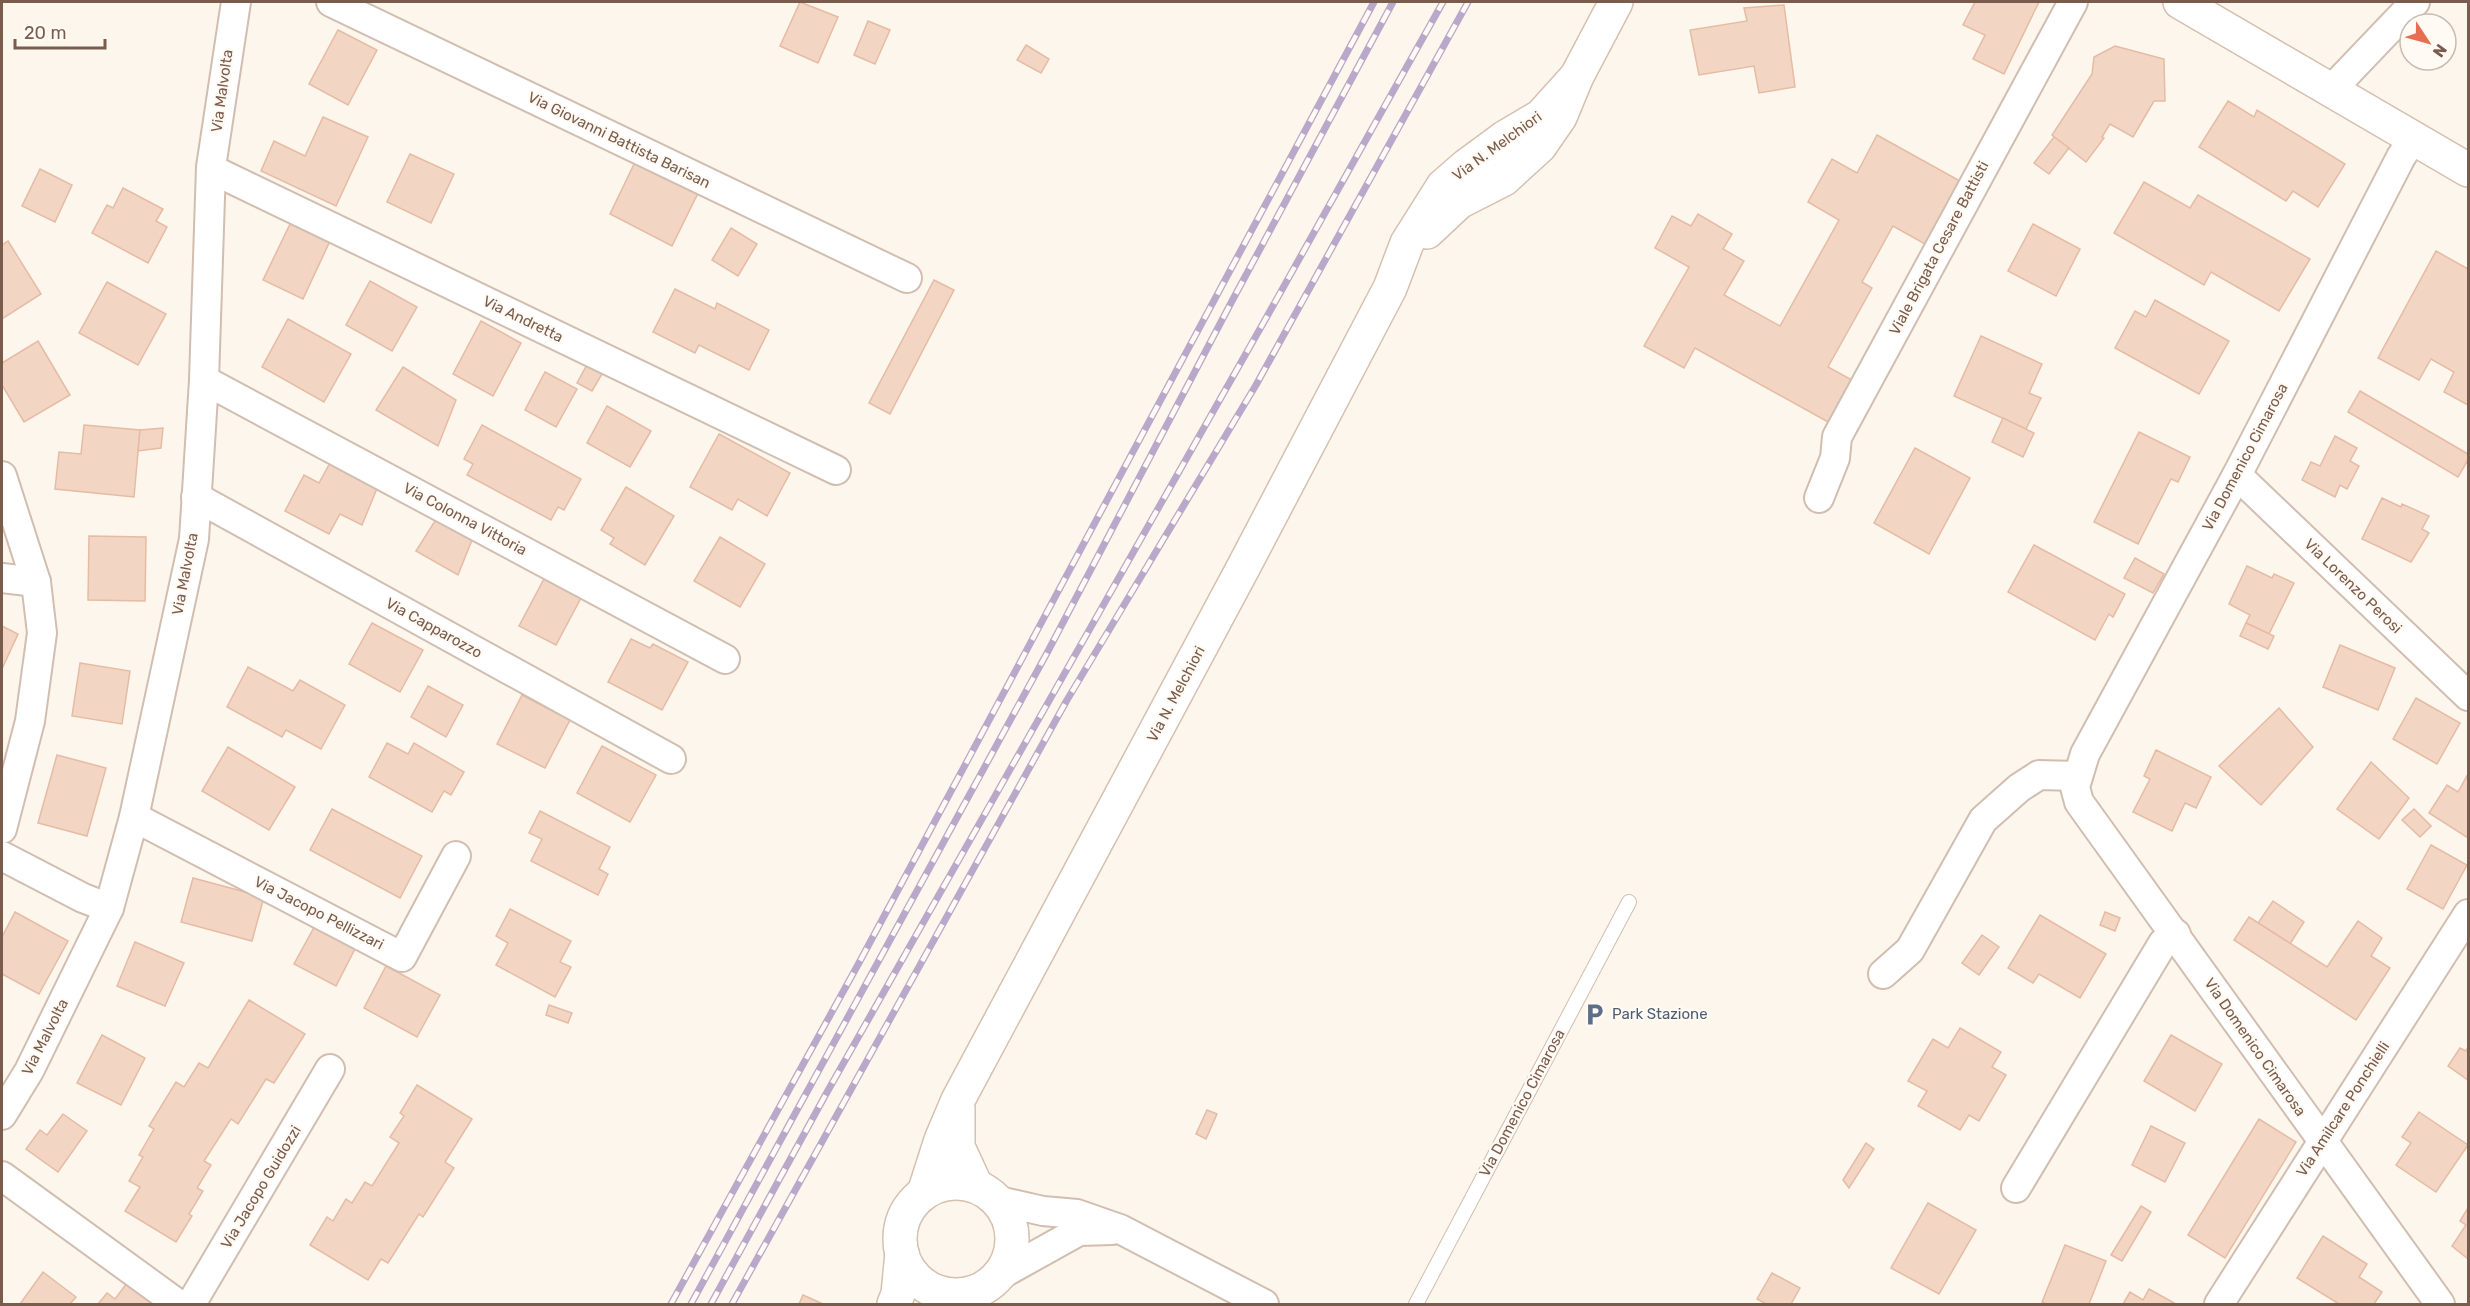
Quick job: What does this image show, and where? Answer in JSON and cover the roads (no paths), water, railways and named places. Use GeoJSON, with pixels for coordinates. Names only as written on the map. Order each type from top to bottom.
{"type":"FeatureCollection","features":[{"type":"Feature","properties":{"kind":"street","name":"Via Malvolta"},"geometry":{"type":"LineString","coordinates":[[2,1115],[29,1071],[109,908],[134,817],[194,539],[204,380],[211,169],[236,2]]}},
{"type":"Feature","properties":{"kind":"street","name":"Via Giovanni Battista Barisan"},"geometry":{"type":"LineString","coordinates":[[331,2],[907,279]]}},
{"type":"Feature","properties":{"kind":"street","name":"Via N. Melchiori"},"geometry":{"type":"LineString","coordinates":[[924,1193],[941,1140],[958,1100],[1228,597],[1391,285],[1428,231],[1459,202],[1504,179],[1540,146],[1560,117],[1577,76],[1616,2]]}},
{"type":"Feature","properties":{"kind":"street","name":"Viale Brigata Cesare Battisti"},"geometry":{"type":"LineString","coordinates":[[1819,498],[1835,458],[1837,437],[2073,2]]}},
{"type":"Feature","properties":{"kind":"street"},"geometry":{"type":"LineString","coordinates":[[2180,2],[2469,170]]}},
{"type":"Feature","properties":{"kind":"street"},"geometry":{"type":"LineString","coordinates":[[2332,89],[2415,2]]}},
{"type":"Feature","properties":{"kind":"street","name":"Via Domenico Cimarosa"},"geometry":{"type":"LineString","coordinates":[[2413,138],[2401,157],[2237,475],[2085,754],[2075,786],[2079,802],[2176,934],[2440,1305]]}},
{"type":"Feature","properties":{"kind":"street","name":"Via Andretta"},"geometry":{"type":"LineString","coordinates":[[211,169],[836,470]]}},
{"type":"Feature","properties":{"kind":"street","name":"Via Colonna Vittoria"},"geometry":{"type":"LineString","coordinates":[[204,380],[725,659]]}},
{"type":"Feature","properties":{"kind":"street","name":"Via Lorenzo Perosi"},"geometry":{"type":"LineString","coordinates":[[2237,475],[2469,696]]}},
{"type":"Feature","properties":{"kind":"street"},"geometry":{"type":"LineString","coordinates":[[2,476],[36,582],[42,633],[30,721],[2,829]]}},
{"type":"Feature","properties":{"kind":"street","name":"Via Capparozzo"},"geometry":{"type":"LineString","coordinates":[[196,497],[671,759]]}},
{"type":"Feature","properties":{"kind":"street"},"geometry":{"type":"LineString","coordinates":[[2,578],[36,582]]}},
{"type":"Feature","properties":{"kind":"street"},"geometry":{"type":"LineString","coordinates":[[1883,974],[1910,950],[1983,820],[2019,788],[2039,775],[2077,776]]}},
{"type":"Feature","properties":{"kind":"street","name":"Via Jacopo Pellizzari"},"geometry":{"type":"LineString","coordinates":[[134,817],[402,957],[456,856]]}},
{"type":"Feature","properties":{"kind":"street"},"geometry":{"type":"LineString","coordinates":[[2,856],[83,898],[109,908]]}},
{"type":"Feature","properties":{"kind":"street","name":"Via Amilcare Ponchielli"},"geometry":{"type":"LineString","coordinates":[[2219,1305],[2469,914]]}},
{"type":"Feature","properties":{"kind":"street"},"geometry":{"type":"LineString","coordinates":[[2016,1188],[2163,943],[2176,934]]}},
{"type":"Feature","properties":{"kind":"street","name":"Via Jacopo Guidozzi"},"geometry":{"type":"LineString","coordinates":[[191,1305],[330,1069]]}},
{"type":"Feature","properties":{"kind":"street"},"geometry":{"type":"LineString","coordinates":[[958,1100],[958,1148],[987,1194],[1008,1215],[1012,1230],[1009,1261],[1000,1275]]}},
{"type":"Feature","properties":{"kind":"street"},"geometry":{"type":"LineString","coordinates":[[2,1176],[178,1305]]}},
{"type":"Feature","properties":{"kind":"street"},"geometry":{"type":"LineString","coordinates":[[894,1305],[898,1294],[902,1226],[914,1202],[924,1193],[949,1183],[1043,1211],[1077,1214],[1120,1229],[1264,1305]]}},
{"type":"Feature","properties":{"kind":"street"},"geometry":{"type":"LineString","coordinates":[[902,1253],[906,1266],[925,1287],[938,1293],[939,1300],[978,1291],[1000,1275],[1079,1231],[1120,1229]]}},
{"type":"Feature","properties":{"kind":"lane","name":"Via Domenico Cimarosa"},"geometry":{"type":"LineString","coordinates":[[1416,1305],[1629,902]]}},
{"type":"Feature","properties":{"kind":"railway"},"geometry":{"type":"LineString","coordinates":[[671,1304],[860,961],[1374,2]]}},
{"type":"Feature","properties":{"kind":"railway"},"geometry":{"type":"LineString","coordinates":[[691,1304],[1047,653],[1232,301],[1393,2]]}},
{"type":"Feature","properties":{"kind":"railway"},"geometry":{"type":"LineString","coordinates":[[711,1304],[826,1094],[1443,2]]}},
{"type":"Feature","properties":{"kind":"railway"},"geometry":{"type":"LineString","coordinates":[[732,1304],[1067,700],[1256,385],[1468,2]]}},
{"type":"Feature","properties":{"kind":"place","name":"Park Stazione"},"geometry":{"type":"Point","coordinates":[1594,1014]}}]}
